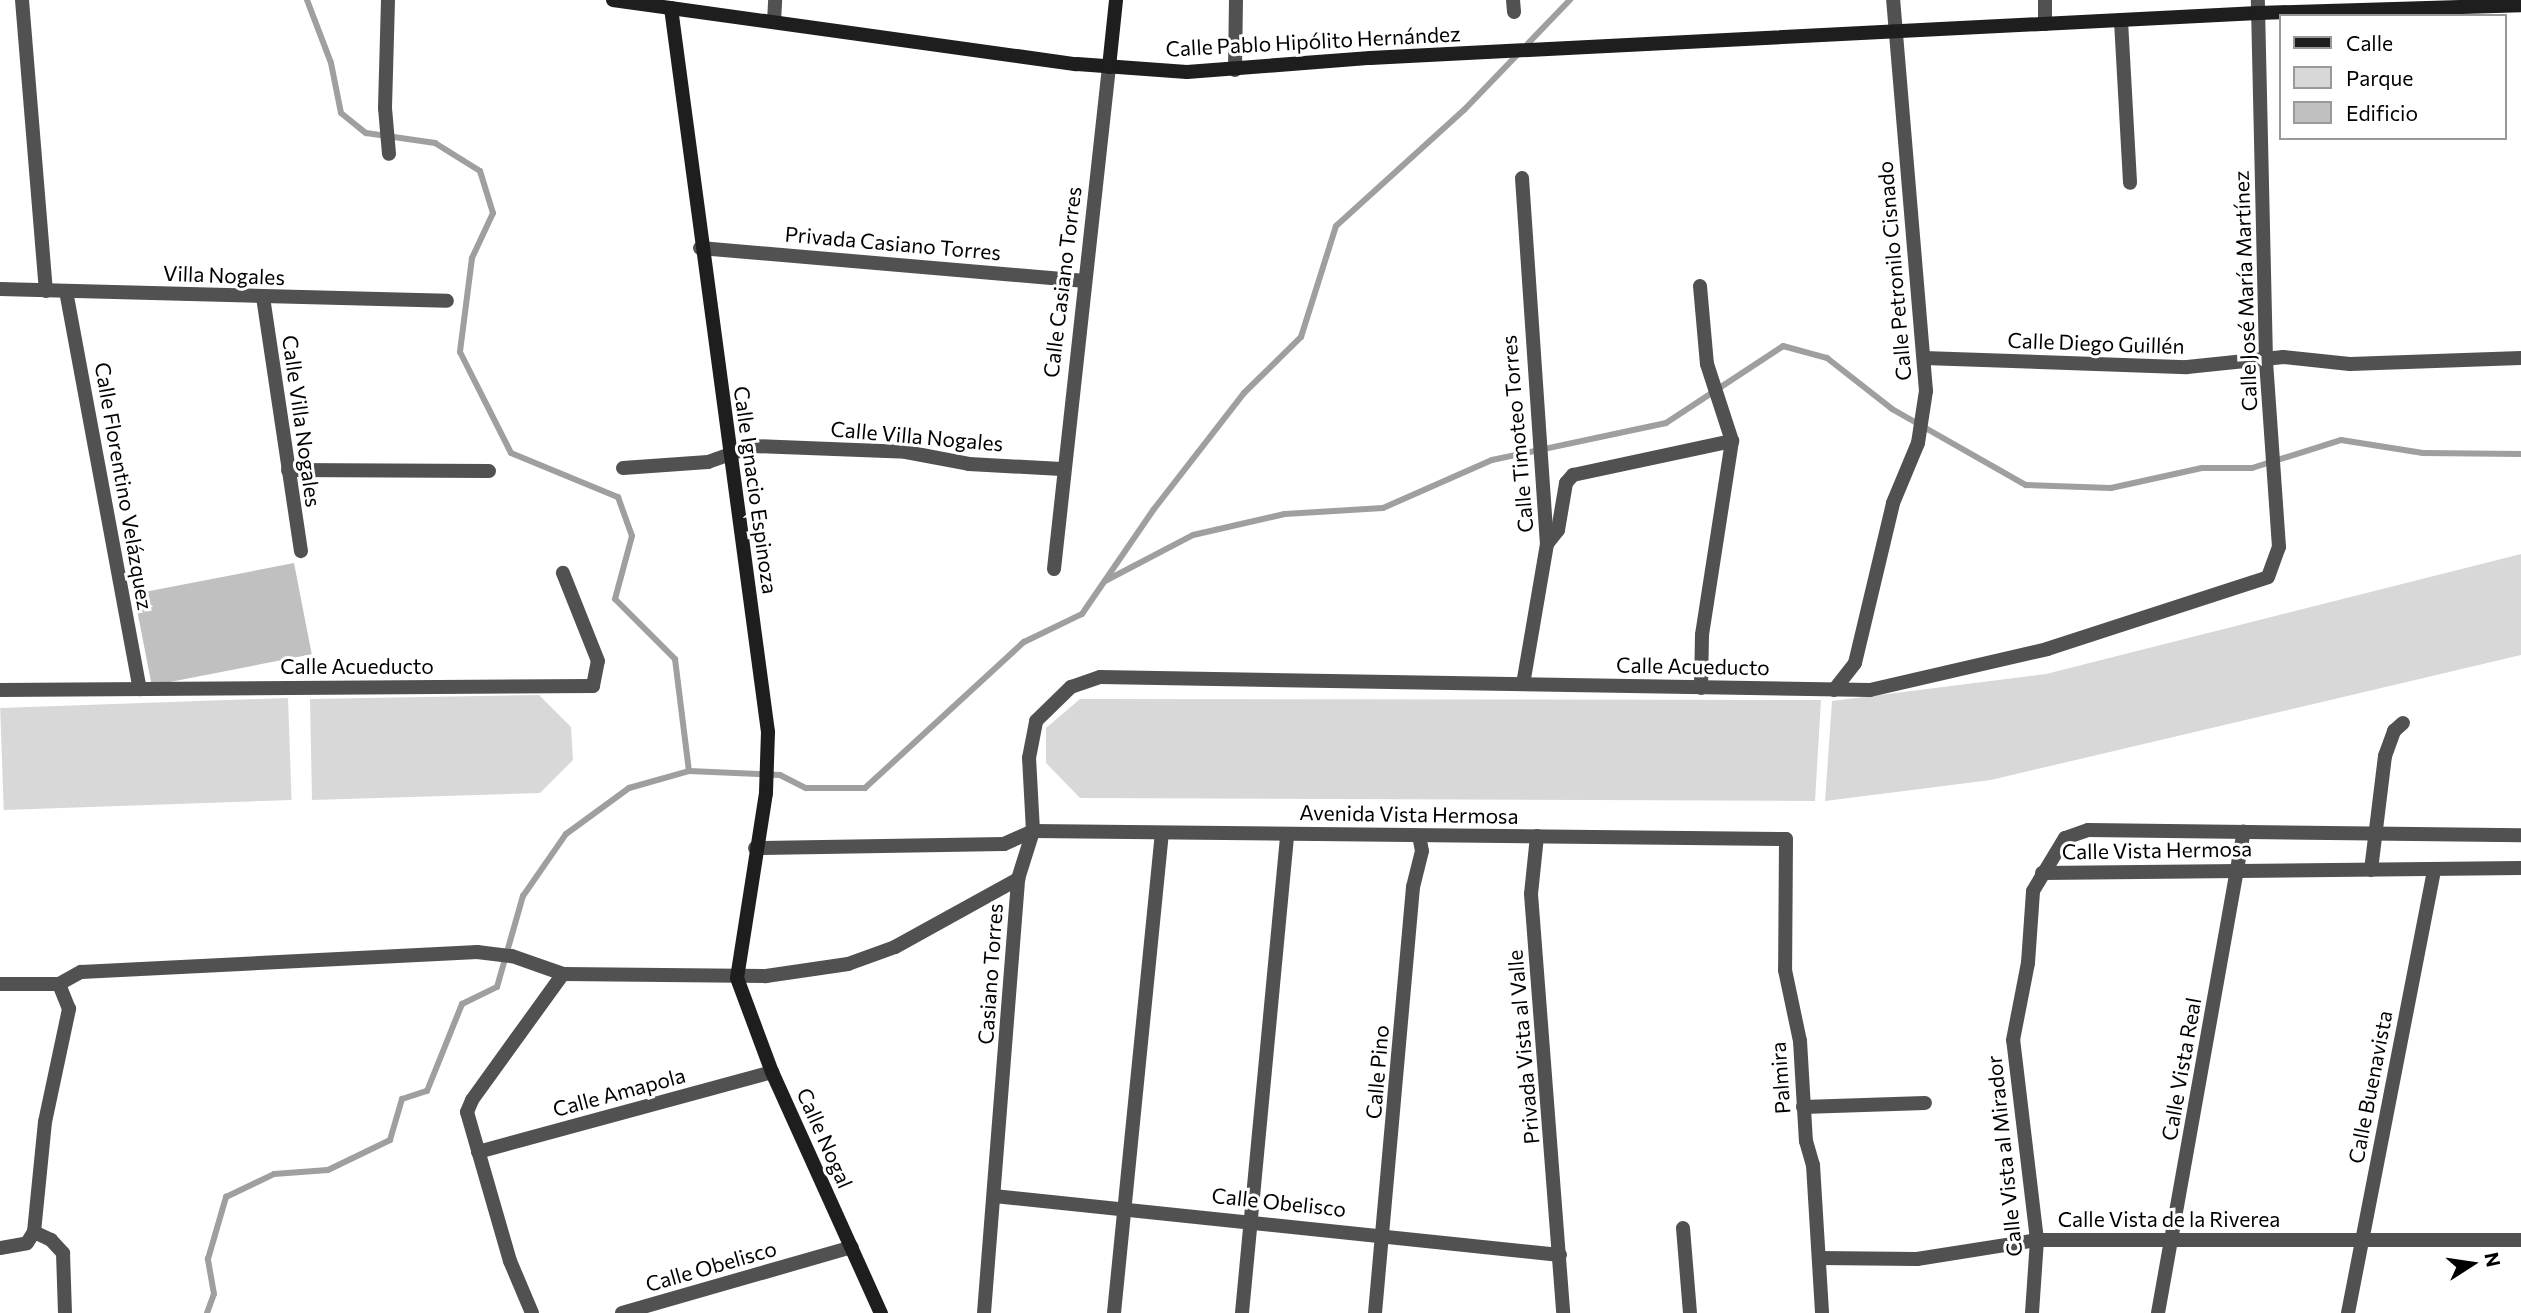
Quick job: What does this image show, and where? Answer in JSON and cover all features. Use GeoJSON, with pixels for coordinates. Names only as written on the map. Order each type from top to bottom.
{"type":"FeatureCollection","features":[{"type":"Feature","properties":{"kind":"street"},"geometry":{"type":"LineString","coordinates":[[22,0],[46,291]]}},
{"type":"Feature","properties":{"kind":"street"},"geometry":{"type":"LineString","coordinates":[[388,0],[388,153]]}},
{"type":"Feature","properties":{"kind":"street","name":"Calle Pablo Hipólito Hernández"},"geometry":{"type":"LineString","coordinates":[[613,0],[1109,67],[1235,70],[1447,55],[2121,21],[2258,7],[2521,5]]}},
{"type":"Feature","properties":{"kind":"street"},"geometry":{"type":"LineString","coordinates":[[774,22],[775,0]]}},
{"type":"Feature","properties":{"kind":"street","name":"Calle Casiano Torres"},"geometry":{"type":"LineString","coordinates":[[1054,569],[1062,469],[1116,0]]}},
{"type":"Feature","properties":{"kind":"street"},"geometry":{"type":"LineString","coordinates":[[1235,70],[1236,0]]}},
{"type":"Feature","properties":{"kind":"street","name":"Calle Petronilo Cisnado"},"geometry":{"type":"LineString","coordinates":[[1835,690],[1855,663],[1895,495],[1918,443],[1924,405],[1924,358],[1893,0]]}},
{"type":"Feature","properties":{"kind":"street"},"geometry":{"type":"LineString","coordinates":[[2045,0],[2045,24]]}},
{"type":"Feature","properties":{"kind":"street","name":"Calle José María Martínez"},"geometry":{"type":"LineString","coordinates":[[2258,7],[2266,360],[2279,547],[2268,577]]}},
{"type":"Feature","properties":{"kind":"street","name":"Calle Ignacio Espinoza"},"geometry":{"type":"LineString","coordinates":[[671,8],[700,247],[763,681],[768,760],[766,789],[737,978]]}},
{"type":"Feature","properties":{"kind":"street"},"geometry":{"type":"LineString","coordinates":[[2121,21],[2130,183]]}},
{"type":"Feature","properties":{"kind":"street","name":"Calle Timoteo Torres"},"geometry":{"type":"LineString","coordinates":[[1522,178],[1534,396],[1547,544],[1523,684]]}},
{"type":"Feature","properties":{"kind":"street","name":"Privada Casiano Torres"},"geometry":{"type":"LineString","coordinates":[[700,247],[1083,281]]}},
{"type":"Feature","properties":{"kind":"street"},"geometry":{"type":"LineString","coordinates":[[1700,286],[1713,382],[1732,441],[1702,635],[1702,688]]}},
{"type":"Feature","properties":{"kind":"street","name":"Villa Nogales"},"geometry":{"type":"LineString","coordinates":[[0,289],[447,301]]}},
{"type":"Feature","properties":{"kind":"street","name":"Calle Florentino Velázquez"},"geometry":{"type":"LineString","coordinates":[[66,292],[140,689]]}},
{"type":"Feature","properties":{"kind":"street","name":"Calle Villa Nogales"},"geometry":{"type":"LineString","coordinates":[[263,297],[301,551]]}},
{"type":"Feature","properties":{"kind":"street","name":"Calle Diego Guillén"},"geometry":{"type":"LineString","coordinates":[[1924,358],[2187,368],[2293,357],[2350,364],[2521,358]]}},
{"type":"Feature","properties":{"kind":"street"},"geometry":{"type":"LineString","coordinates":[[1547,544],[1558,530],[1566,483],[1573,475],[1732,441]]}},
{"type":"Feature","properties":{"kind":"street","name":"Calle Villa Nogales"},"geometry":{"type":"LineString","coordinates":[[623,468],[708,463],[753,446],[906,452],[969,464],[1062,469]]}},
{"type":"Feature","properties":{"kind":"street"},"geometry":{"type":"LineString","coordinates":[[288,470],[489,471]]}},
{"type":"Feature","properties":{"kind":"street","name":"Calle Acueducto"},"geometry":{"type":"LineString","coordinates":[[0,690],[593,686],[598,661],[563,573]]}},
{"type":"Feature","properties":{"kind":"street","name":"Calle Acueducto"},"geometry":{"type":"LineString","coordinates":[[1100,677],[1870,690],[2047,649],[2268,577]]}},
{"type":"Feature","properties":{"kind":"street","name":"Casiano Torres"},"geometry":{"type":"LineString","coordinates":[[984,1313],[1018,879],[1033,831],[1029,758],[1036,722],[1071,687],[1100,677]]}},
{"type":"Feature","properties":{"kind":"street"},"geometry":{"type":"LineString","coordinates":[[2371,870],[2385,756],[2394,731],[2403,723]]}},
{"type":"Feature","properties":{"kind":"street","name":"Calle Vista Hermosa"},"geometry":{"type":"LineString","coordinates":[[2042,873],[2065,838],[2088,830],[2521,835]]}},
{"type":"Feature","properties":{"kind":"street"},"geometry":{"type":"LineString","coordinates":[[755,848],[1003,844],[1033,831]]}},
{"type":"Feature","properties":{"kind":"street","name":"Avenida Vista Hermosa"},"geometry":{"type":"LineString","coordinates":[[1033,831],[1786,839]]}},
{"type":"Feature","properties":{"kind":"street","name":"Calle Vista Real"},"geometry":{"type":"LineString","coordinates":[[2158,1313],[2244,832]]}},
{"type":"Feature","properties":{"kind":"street"},"geometry":{"type":"LineString","coordinates":[[1114,1313],[1162,833]]}},
{"type":"Feature","properties":{"kind":"street"},"geometry":{"type":"LineString","coordinates":[[1242,1313],[1287,834]]}},
{"type":"Feature","properties":{"kind":"street","name":"Calle Pino"},"geometry":{"type":"LineString","coordinates":[[1374,1313],[1413,887],[1422,851],[1419,836]]}},
{"type":"Feature","properties":{"kind":"street","name":"Privada Vista al Valle"},"geometry":{"type":"LineString","coordinates":[[1537,836],[1531,894],[1563,1313]]}},
{"type":"Feature","properties":{"kind":"street","name":"Palmira"},"geometry":{"type":"LineString","coordinates":[[1786,839],[1785,970],[1800,1041],[1803,1107],[1813,1165],[1822,1313]]}},
{"type":"Feature","properties":{"kind":"street","name":"Calle Vista Hermosa"},"geometry":{"type":"LineString","coordinates":[[2042,873],[2521,868]]}},
{"type":"Feature","properties":{"kind":"street","name":"Calle Buenavista"},"geometry":{"type":"LineString","coordinates":[[2348,1313],[2434,869]]}},
{"type":"Feature","properties":{"kind":"street","name":"Calle Vista al Mirador"},"geometry":{"type":"LineString","coordinates":[[2032,1313],[2038,1240],[2012,1058],[2016,1011],[2028,963],[2030,903],[2042,873]]}},
{"type":"Feature","properties":{"kind":"street"},"geometry":{"type":"LineString","coordinates":[[0,984],[59,984],[81,972],[477,952],[508,955],[563,974],[737,978],[826,969],[872,956],[917,937],[1018,879]]}},
{"type":"Feature","properties":{"kind":"street"},"geometry":{"type":"LineString","coordinates":[[532,1313],[510,1261],[469,1128],[469,1105],[563,974]]}},
{"type":"Feature","properties":{"kind":"street","name":"Calle Nogal"},"geometry":{"type":"LineString","coordinates":[[737,978],[772,1072],[881,1313]]}},
{"type":"Feature","properties":{"kind":"street"},"geometry":{"type":"LineString","coordinates":[[0,1248],[27,1243],[34,1231],[45,1122],[69,1009],[59,984]]}},
{"type":"Feature","properties":{"kind":"street","name":"Calle Amapola"},"geometry":{"type":"LineString","coordinates":[[478,1152],[772,1072]]}},
{"type":"Feature","properties":{"kind":"street"},"geometry":{"type":"LineString","coordinates":[[1803,1107],[1924,1103]]}},
{"type":"Feature","properties":{"kind":"street","name":"Calle Obelisco"},"geometry":{"type":"LineString","coordinates":[[994,1196],[1251,1219],[1560,1255]]}},
{"type":"Feature","properties":{"kind":"street"},"geometry":{"type":"LineString","coordinates":[[1683,1228],[1690,1313]]}},
{"type":"Feature","properties":{"kind":"street"},"geometry":{"type":"LineString","coordinates":[[34,1231],[51,1240],[63,1253],[65,1313]]}},
{"type":"Feature","properties":{"kind":"street","name":"Calle Vista de la Riverea"},"geometry":{"type":"LineString","coordinates":[[1819,1258],[1917,1259],[2038,1240],[2521,1240]]}},
{"type":"Feature","properties":{"kind":"street","name":"Calle Obelisco"},"geometry":{"type":"LineString","coordinates":[[622,1313],[852,1247]]}},
{"type":"Feature","properties":{"kind":"green space"},"geometry":{"type":"Polygon","coordinates":[[[2521,554],[2521,655],[1991,780],[1825,801],[1832,701],[2046,674],[2521,554]]]}},
{"type":"Feature","properties":{"kind":"green space"},"geometry":{"type":"Polygon","coordinates":[[[539,695],[571,727],[573,760],[540,793],[312,800],[310,699],[539,695]]]}},
{"type":"Feature","properties":{"kind":"green space"},"geometry":{"type":"Polygon","coordinates":[[[288,698],[292,800],[4,810],[0,708],[288,698]]]}},
{"type":"Feature","properties":{"kind":"green space"},"geometry":{"type":"Polygon","coordinates":[[[1080,699],[1821,700],[1815,801],[1080,798],[1046,763],[1046,728],[1080,699]]]}},
{"type":"Feature","properties":{"kind":"building"},"geometry":{"type":"Polygon","coordinates":[[[294,563],[312,654],[152,685],[134,594],[294,563]]]}},
{"type":"Feature","properties":{"kind":"waterway"},"geometry":{"type":"LineString","coordinates":[[307,0],[331,63],[341,113],[366,133],[435,143],[480,171],[493,213],[472,258],[460,352],[511,453],[618,497],[632,536],[615,599],[675,659],[689,771]]}},
{"type":"Feature","properties":{"kind":"waterway"},"geometry":{"type":"LineString","coordinates":[[207,1313],[214,1294],[208,1259],[226,1197],[274,1174],[328,1170],[390,1140],[402,1099],[427,1091],[462,1004],[497,987],[523,896],[566,834],[629,788],[689,771],[780,775],[806,788],[865,788],[1024,642],[1082,614],[1154,509],[1244,393],[1301,337],[1336,226],[1464,110],[1570,0]]}},
{"type":"Feature","properties":{"kind":"waterway"},"geometry":{"type":"LineString","coordinates":[[1105,581],[1193,535],[1285,514],[1383,508],[1492,460],[1666,423],[1783,346],[1827,358],[1892,409],[2026,485],[2111,488],[2202,468],[2252,468],[2341,440],[2423,453],[2521,454]]}}]}
